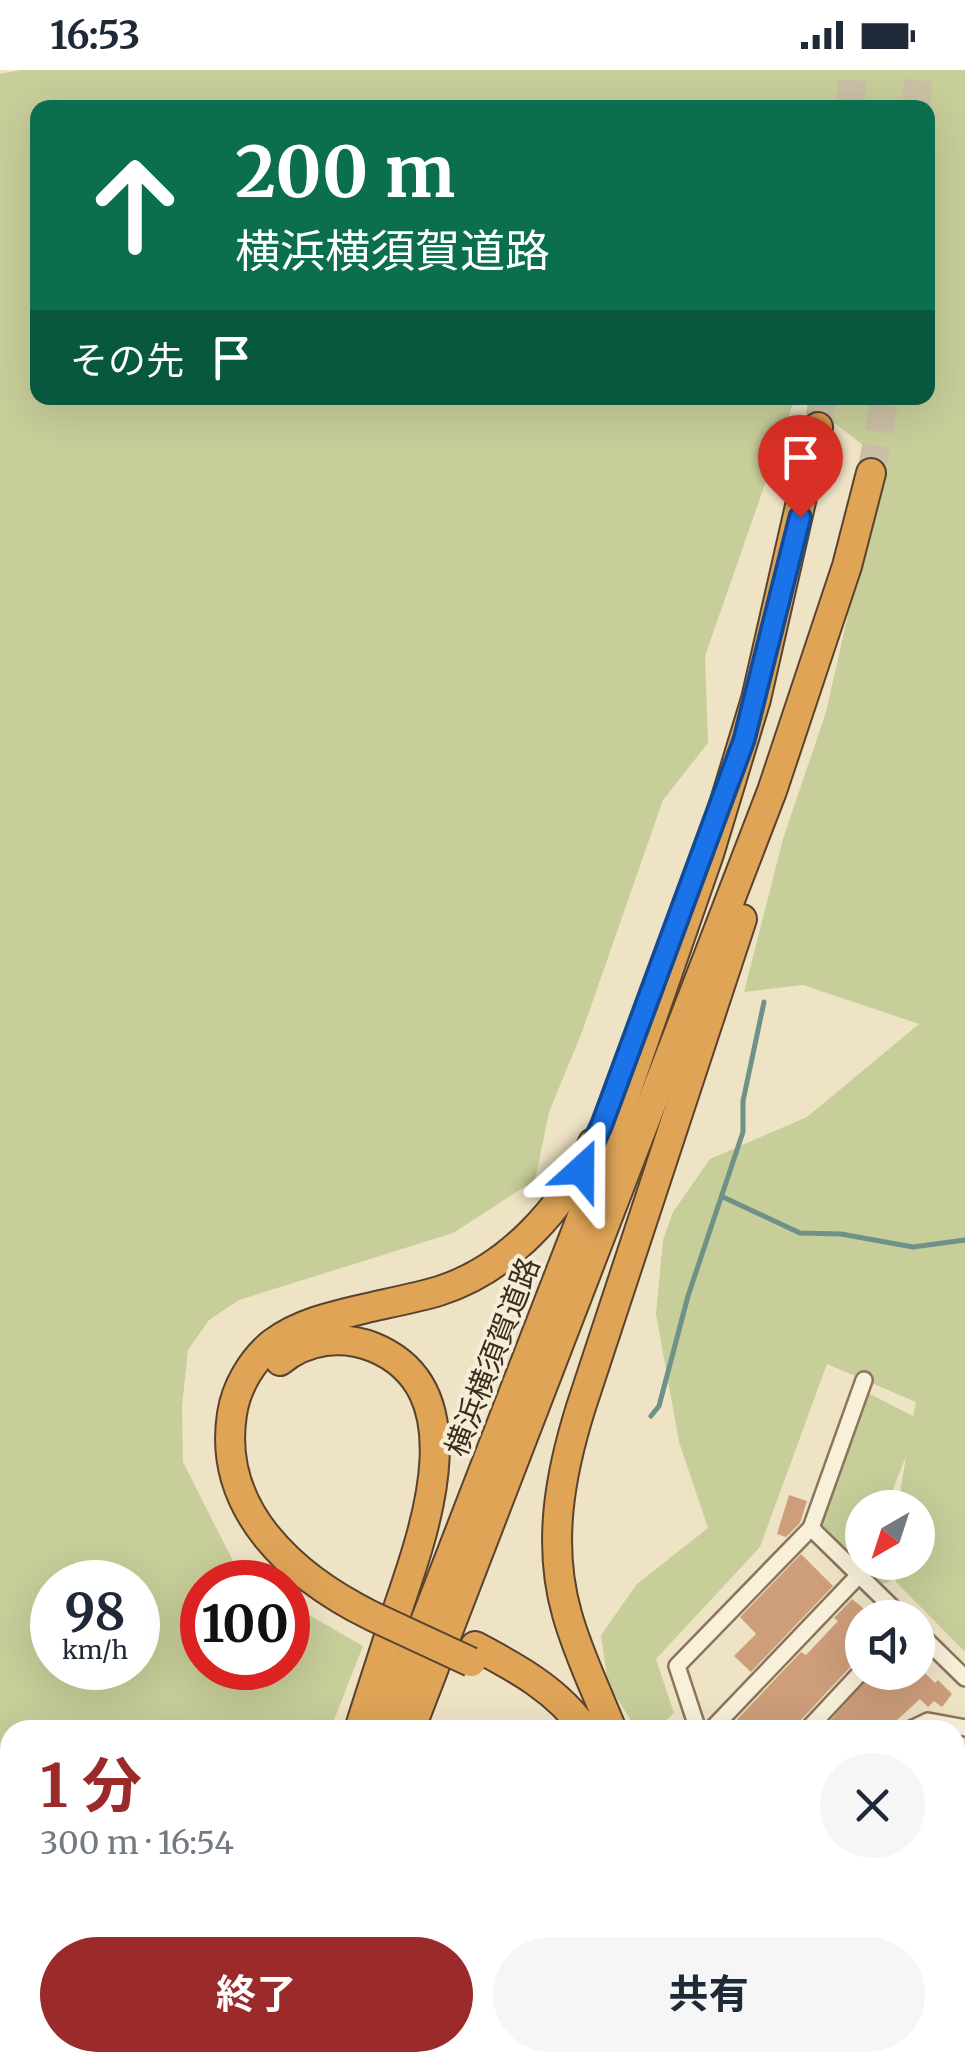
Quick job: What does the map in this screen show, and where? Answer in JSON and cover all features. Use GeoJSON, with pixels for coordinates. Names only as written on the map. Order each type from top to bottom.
{"type":"FeatureCollection","features":[{"type":"Feature","properties":{"kind":"highway","name":"横浜横須賀道路"},"geometry":{"type":"LineString","coordinates":[[386,1720],[591,1193],[710,854],[779,608],[818,428]]}},
{"type":"Feature","properties":{"kind":"highway","name":"横浜横須賀道路"},"geometry":{"type":"LineString","coordinates":[[414,1720],[726,914],[818,658],[871,473]]}},
{"type":"Feature","properties":{"kind":"highway"},"geometry":{"type":"LineString","coordinates":[[608,1720],[572,1632],[562,1592],[557,1518],[565,1464],[580,1407],[745,909],[818,658]]}},
{"type":"Feature","properties":{"kind":"highway"},"geometry":{"type":"LineString","coordinates":[[376,1608],[346,1604],[302,1573],[256,1523],[236,1481],[230,1454],[233,1406],[241,1384],[262,1353],[288,1333],[337,1315],[440,1291],[478,1274],[527,1236],[568,1188],[581,1170],[602,1124],[744,740]]}},
{"type":"Feature","properties":{"kind":"highway"},"geometry":{"type":"LineString","coordinates":[[361,1720],[429,1505],[436,1464],[434,1429],[417,1383],[387,1353],[356,1342],[319,1342],[283,1358],[260,1384],[247,1421],[248,1461],[265,1506],[288,1538],[376,1608],[473,1654],[535,1682],[578,1720]]}},
{"type":"Feature","properties":{"kind":"highway"},"geometry":{"type":"LineString","coordinates":[[473,1654],[553,1720]]}},
{"type":"Feature","properties":{"kind":"street"},"geometry":{"type":"LineString","coordinates":[[695,1720],[677,1666],[810,1528],[864,1380]]}},
{"type":"Feature","properties":{"kind":"street"},"geometry":{"type":"LineString","coordinates":[[810,1528],[845,1561]]}},
{"type":"Feature","properties":{"kind":"street"},"geometry":{"type":"LineString","coordinates":[[721,1720],[855,1580]]}},
{"type":"Feature","properties":{"kind":"street"},"geometry":{"type":"LineString","coordinates":[[865,1580],[885,1600]]}},
{"type":"Feature","properties":{"kind":"street"},"geometry":{"type":"LineString","coordinates":[[935,1649],[965,1678]]}},
{"type":"Feature","properties":{"kind":"street"},"geometry":{"type":"LineString","coordinates":[[816,1720],[845,1690]]}},
{"type":"Feature","properties":{"kind":"green space"},"geometry":{"type":"Polygon","coordinates":[[[21,70],[965,70],[965,1652],[935,1622],[935,1600],[914,1600],[896,1582],[935,1580],[935,1490],[901,1490],[906,1456],[893,1490],[845,1490],[845,1548],[820,1523],[868,1393],[913,1416],[916,1402],[827,1364],[760,1547],[656,1659],[674,1713],[667,1720],[631,1720],[608,1684],[601,1635],[637,1584],[708,1528],[679,1442],[656,1314],[663,1240],[673,1212],[710,1159],[807,1117],[919,1024],[803,985],[744,992],[783,839],[826,712],[883,460],[810,405],[935,405],[935,100],[30,100],[30,405],[793,405],[705,656],[708,743],[663,800],[582,1032],[549,1112],[535,1180],[453,1233],[239,1300],[209,1320],[188,1350],[182,1406],[183,1462],[232,1560],[180,1560],[180,1690],[310,1690],[310,1616],[363,1646],[334,1720],[0,1720],[0,74],[21,70]]]}},
{"type":"Feature","properties":{"kind":"building"},"geometry":{"type":"Polygon","coordinates":[[[789,1495],[807,1501],[800,1523],[786,1537],[777,1534],[789,1495]]]}},
{"type":"Feature","properties":{"kind":"building"},"geometry":{"type":"Polygon","coordinates":[[[801,1554],[833,1586],[751,1672],[734,1656],[756,1634],[740,1617],[801,1554]]]}},
{"type":"Feature","properties":{"kind":"building"},"geometry":{"type":"Polygon","coordinates":[[[845,1606],[845,1673],[801,1720],[736,1720],[801,1652],[806,1655],[838,1621],[834,1618],[845,1606]]]}},
{"type":"Feature","properties":{"kind":"building"},"geometry":{"type":"Polygon","coordinates":[[[938,1680],[952,1694],[942,1707],[934,1701],[928,1707],[920,1699],[897,1720],[831,1720],[857,1690],[935,1690],[938,1680]]]}},
{"type":"Feature","properties":{"kind":"waterway"},"geometry":{"type":"LineString","coordinates":[[651,1416],[659,1406],[688,1296],[743,1132],[743,1101],[764,1002]]}},
{"type":"Feature","properties":{"kind":"waterway"},"geometry":{"type":"LineString","coordinates":[[723,1197],[800,1233],[841,1234],[913,1247],[965,1240]]}},
{"type":"Feature","properties":{"kind":"tunnel"},"geometry":{"type":"LineString","coordinates":[[850,100],[852,70]]}},
{"type":"Feature","properties":{"kind":"tunnel"},"geometry":{"type":"LineString","coordinates":[[917,100],[919,70]]}},
{"type":"Feature","properties":{"kind":"tunnel"},"geometry":{"type":"LineString","coordinates":[[818,427],[822,405]]}},
{"type":"Feature","properties":{"kind":"tunnel"},"geometry":{"type":"LineString","coordinates":[[871,473],[884,405]]}},
{"type":"Feature","properties":{"kind":"route"},"geometry":{"type":"LineString","coordinates":[[581,1170],[602,1124],[744,740],[800,517]]}}]}
